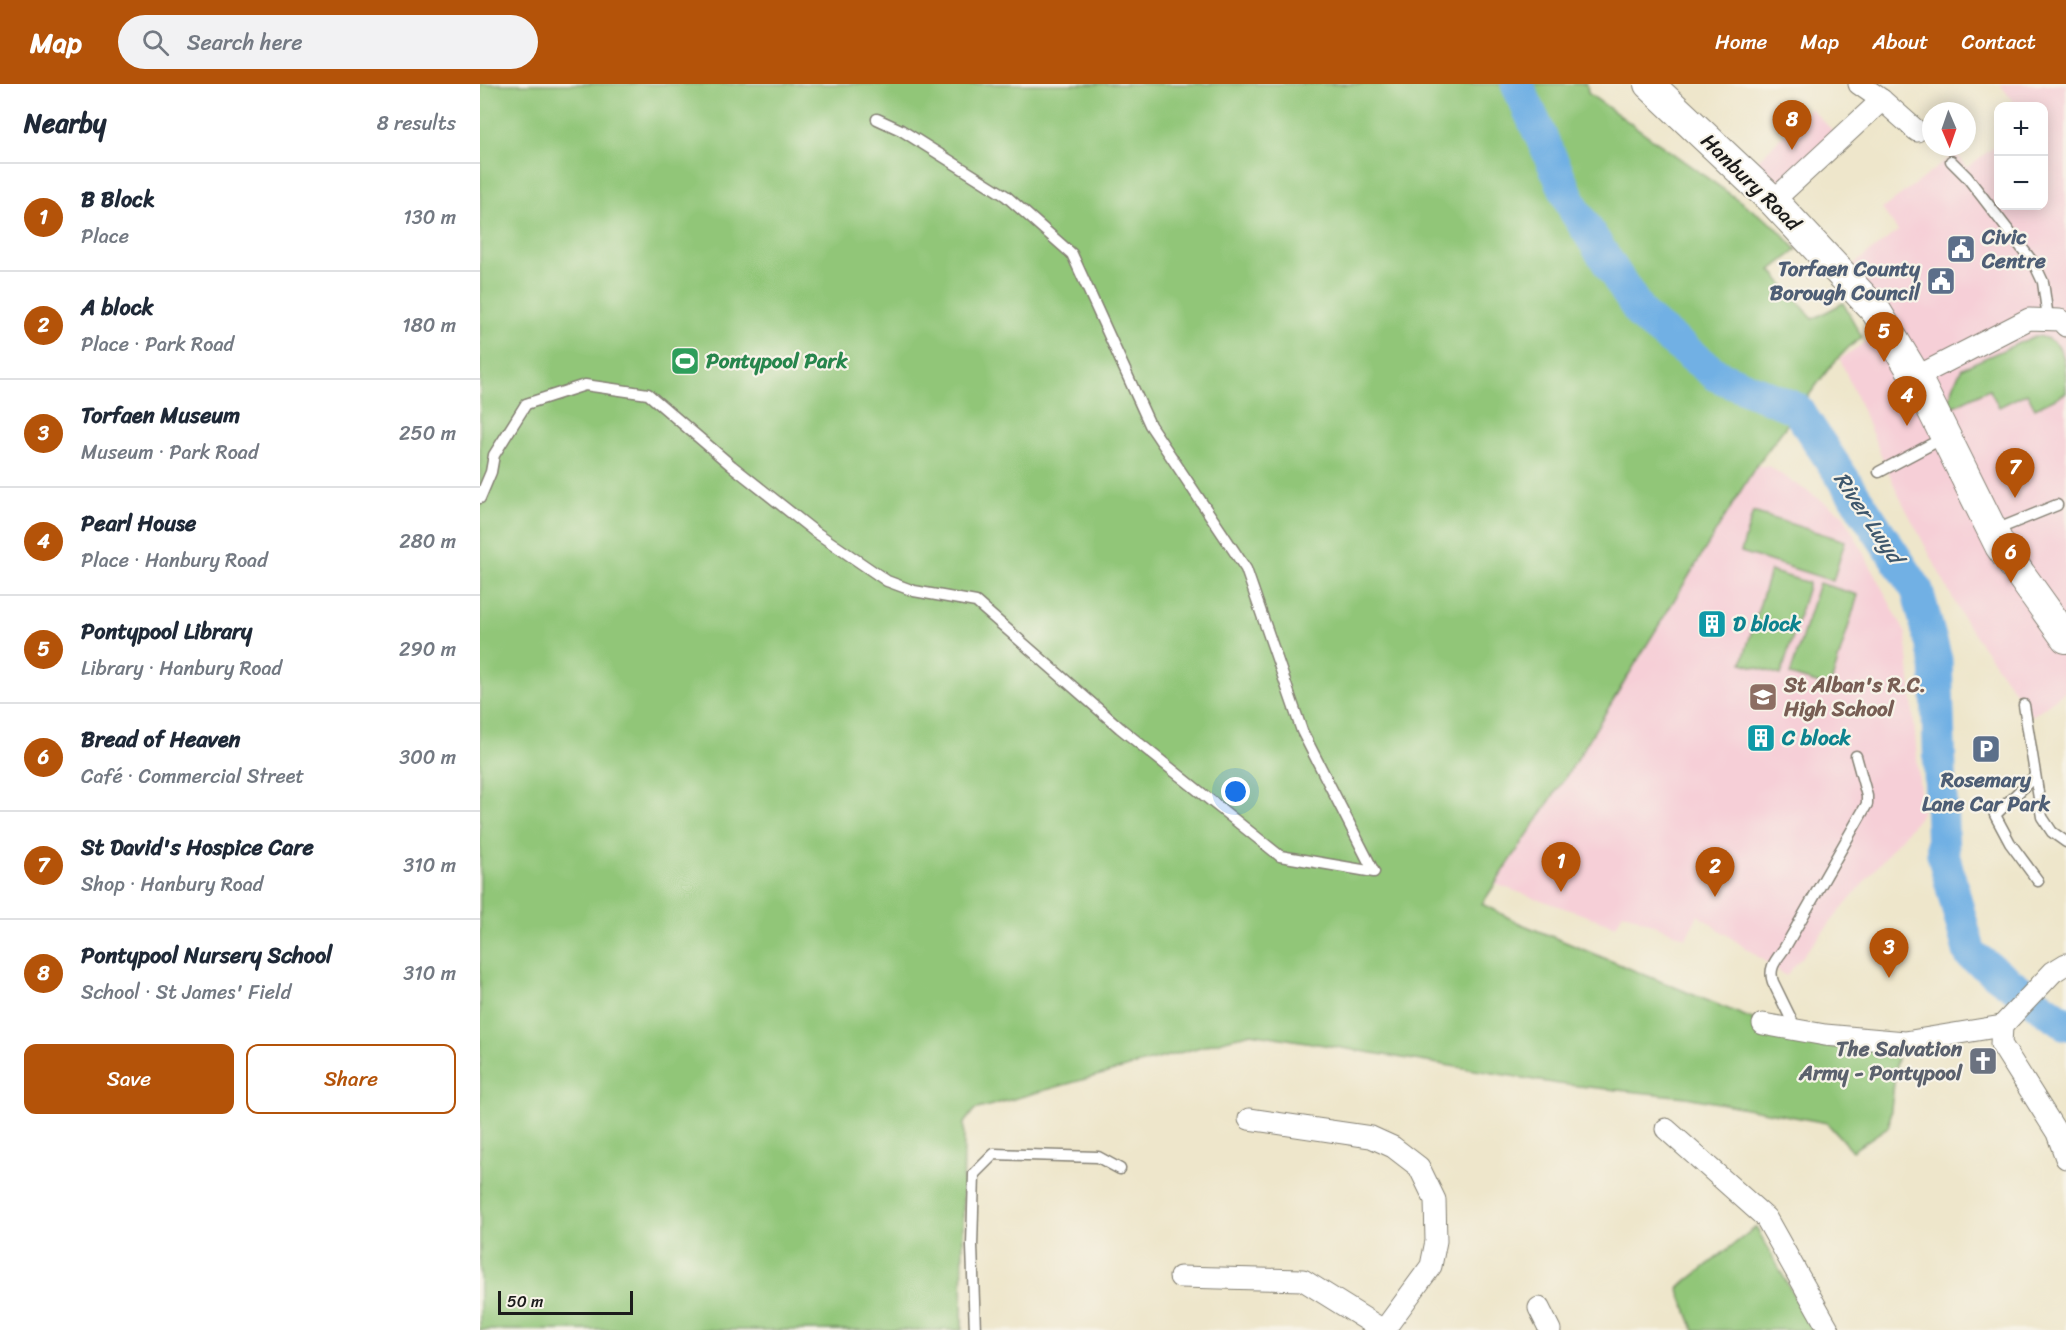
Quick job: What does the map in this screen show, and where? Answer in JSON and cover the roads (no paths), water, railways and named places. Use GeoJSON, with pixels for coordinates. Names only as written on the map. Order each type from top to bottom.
{"type":"FeatureCollection","features":[{"type":"Feature","properties":{"kind":"street","name":"Hanbury Road"},"geometry":{"type":"LineString","coordinates":[[1649,84],[1773,201],[1876,311],[1916,377],[2000,546],[2066,636]]}},
{"type":"Feature","properties":{"kind":"street"},"geometry":{"type":"LineString","coordinates":[[1859,84],[1882,100],[1917,131]]}},
{"type":"Feature","properties":{"kind":"street"},"geometry":{"type":"LineString","coordinates":[[1773,201],[1882,100]]}},
{"type":"Feature","properties":{"kind":"street"},"geometry":{"type":"LineString","coordinates":[[1916,377],[2028,319],[2057,322]]}},
{"type":"Feature","properties":{"kind":"street"},"geometry":{"type":"LineString","coordinates":[[2060,968],[2006,1022],[2001,1044],[2057,1133],[2066,1158]]}},
{"type":"Feature","properties":{"kind":"street"},"geometry":{"type":"LineString","coordinates":[[1763,1024],[1826,1035],[1905,1042],[2006,1022]]}},
{"type":"Feature","properties":{"kind":"street"},"geometry":{"type":"LineString","coordinates":[[1180,1277],[1303,1280],[1383,1330],[1431,1266],[1436,1240],[1435,1200],[1419,1167],[1393,1147],[1371,1137],[1249,1119]]}},
{"type":"Feature","properties":{"kind":"street"},"geometry":{"type":"LineString","coordinates":[[1666,1129],[1766,1218],[1829,1330]]}},
{"type":"Feature","properties":{"kind":"street"},"geometry":{"type":"LineString","coordinates":[[1539,1308],[1550,1330]]}},
{"type":"Feature","properties":{"kind":"lane"},"geometry":{"type":"LineString","coordinates":[[480,498],[491,472],[494,455],[526,404],[585,385],[648,394],[732,466],[814,531],[887,581],[914,591],[976,602],[1120,728],[1280,856],[1374,872],[1302,730],[1246,569],[1150,425],[1072,254],[1006,196],[901,130],[877,120]]}},
{"type":"Feature","properties":{"kind":"lane"},"geometry":{"type":"LineString","coordinates":[[1951,161],[1967,177],[2036,265],[2057,322]]}},
{"type":"Feature","properties":{"kind":"lane"},"geometry":{"type":"LineString","coordinates":[[1879,471],[1945,437]]}},
{"type":"Feature","properties":{"kind":"lane"},"geometry":{"type":"LineString","coordinates":[[1993,531],[2057,505]]}},
{"type":"Feature","properties":{"kind":"lane"},"geometry":{"type":"LineString","coordinates":[[2024,705],[2042,817],[2052,832],[2066,842]]}},
{"type":"Feature","properties":{"kind":"lane"},"geometry":{"type":"LineString","coordinates":[[1796,1029],[1770,975],[1772,967],[1867,804],[1856,756]]}},
{"type":"Feature","properties":{"kind":"lane"},"geometry":{"type":"LineString","coordinates":[[2034,777],[1995,815],[2010,843],[2038,881]]}},
{"type":"Feature","properties":{"kind":"lane"},"geometry":{"type":"LineString","coordinates":[[975,1330],[972,1246],[974,1174],[994,1154],[1098,1157],[1120,1169]]}},
{"type":"Feature","properties":{"kind":"waterway","name":"River Lwyd"},"geometry":{"type":"LineString","coordinates":[[1517,84],[1575,211],[1643,317],[1718,376],[1797,409],[1917,590],[1936,660],[1943,854],[1970,954],[2066,1024]]}},
{"type":"Feature","properties":{"kind":"place","name":"Pontypool Nursery School"},"geometry":{"type":"Point","coordinates":[1792,150]}},
{"type":"Feature","properties":{"kind":"place","name":"Civic Centre"},"geometry":{"type":"Point","coordinates":[1961,249]}},
{"type":"Feature","properties":{"kind":"place","name":"Torfaen County Borough Council"},"geometry":{"type":"Point","coordinates":[1941,281]}},
{"type":"Feature","properties":{"kind":"place","name":"Pontypool Park"},"geometry":{"type":"Point","coordinates":[685,361]}},
{"type":"Feature","properties":{"kind":"place","name":"Pontypool Library"},"geometry":{"type":"Point","coordinates":[1884,362]}},
{"type":"Feature","properties":{"kind":"place","name":"Pearl House"},"geometry":{"type":"Point","coordinates":[1907,426]}},
{"type":"Feature","properties":{"kind":"place","name":"St David's Hospice Care"},"geometry":{"type":"Point","coordinates":[2015,498]}},
{"type":"Feature","properties":{"kind":"place","name":"Bread of Heaven"},"geometry":{"type":"Point","coordinates":[2011,583]}},
{"type":"Feature","properties":{"kind":"place","name":"D block"},"geometry":{"type":"Point","coordinates":[1712,624]}},
{"type":"Feature","properties":{"kind":"place","name":"St Alban's R.C. High School"},"geometry":{"type":"Point","coordinates":[1763,697]}},
{"type":"Feature","properties":{"kind":"place","name":"C block"},"geometry":{"type":"Point","coordinates":[1761,738]}},
{"type":"Feature","properties":{"kind":"place","name":"Rosemary Lane Car Park"},"geometry":{"type":"Point","coordinates":[1986,749]}},
{"type":"Feature","properties":{"kind":"place","name":"B Block"},"geometry":{"type":"Point","coordinates":[1561,892]}},
{"type":"Feature","properties":{"kind":"place","name":"A block"},"geometry":{"type":"Point","coordinates":[1715,897]}},
{"type":"Feature","properties":{"kind":"place","name":"Torfaen Museum"},"geometry":{"type":"Point","coordinates":[1889,978]}},
{"type":"Feature","properties":{"kind":"place","name":"The Salvation Army - Pontypool"},"geometry":{"type":"Point","coordinates":[1983,1061]}}]}
